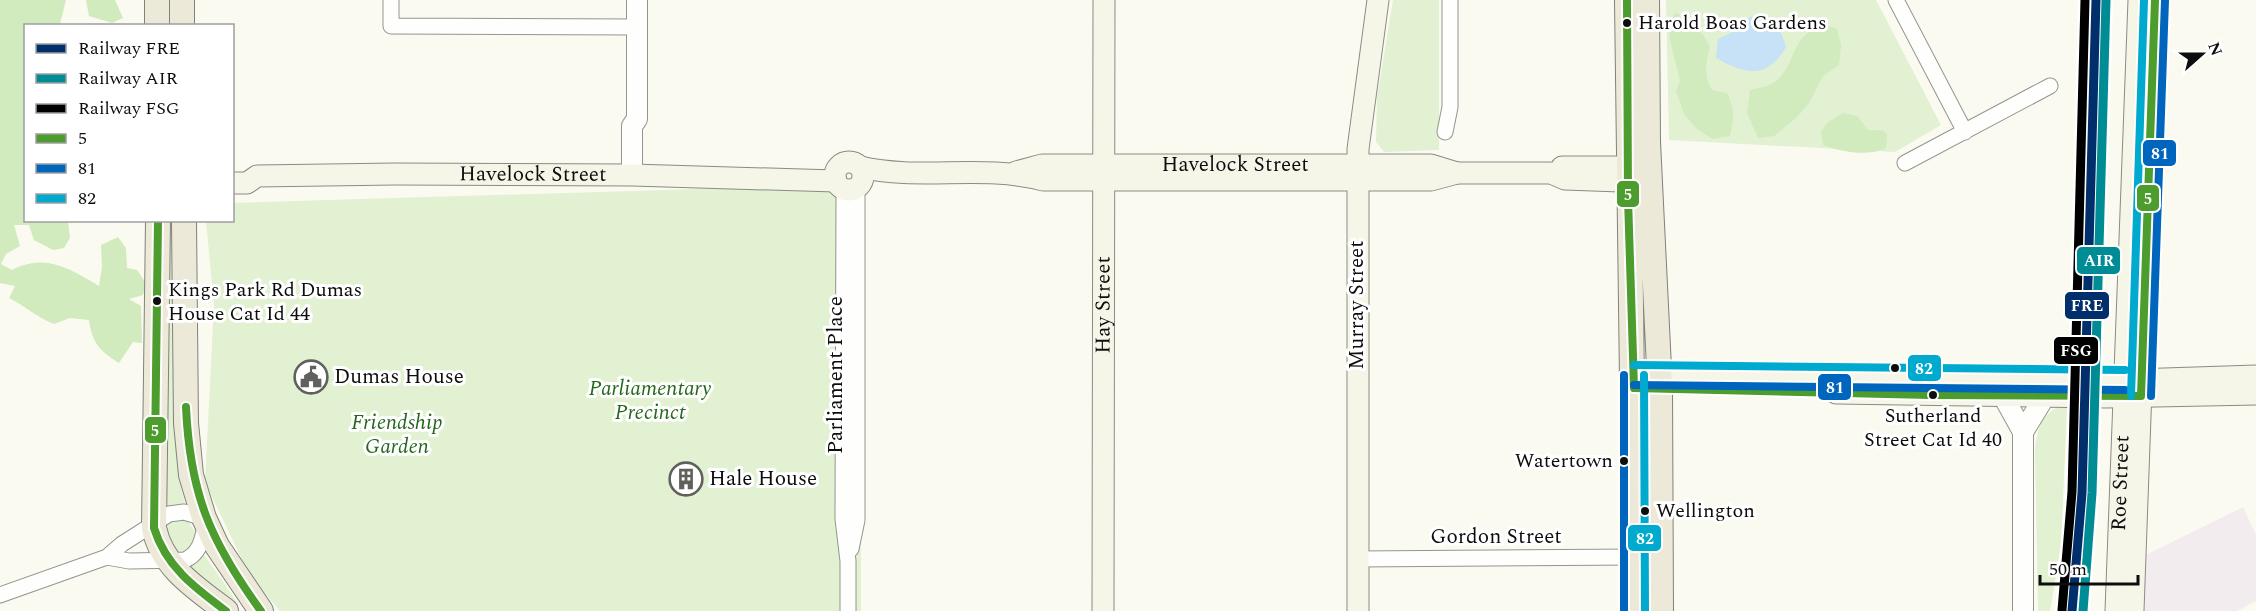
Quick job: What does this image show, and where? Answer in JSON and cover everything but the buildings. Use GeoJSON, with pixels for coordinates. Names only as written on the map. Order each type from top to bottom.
{"type":"FeatureCollection","features":[{"type":"Feature","properties":{"kind":"main road"},"geometry":{"type":"LineString","coordinates":[[157,0],[157,24]]}},
{"type":"Feature","properties":{"kind":"main road"},"geometry":{"type":"LineString","coordinates":[[182,0],[182,24]]}},
{"type":"Feature","properties":{"kind":"main road","name":"Hay Street"},"geometry":{"type":"LineString","coordinates":[[1103,611],[1104,0]]}},
{"type":"Feature","properties":{"kind":"main road","name":"Murray Street"},"geometry":{"type":"LineString","coordinates":[[1358,611],[1358,172],[1363,103],[1378,0]]}},
{"type":"Feature","properties":{"kind":"main road"},"geometry":{"type":"LineString","coordinates":[[1627,0],[1639,174],[1660,381],[1661,611]]}},
{"type":"Feature","properties":{"kind":"main road"},"geometry":{"type":"LineString","coordinates":[[1635,611],[1634,382],[1639,174],[1647,0]]}},
{"type":"Feature","properties":{"kind":"main road"},"geometry":{"type":"LineString","coordinates":[[2134,356],[2139,0]]}},
{"type":"Feature","properties":{"kind":"main road"},"geometry":{"type":"LineString","coordinates":[[2134,356],[2156,0]]}},
{"type":"Feature","properties":{"kind":"main road","name":"Havelock Street"},"geometry":{"type":"LineString","coordinates":[[234,170],[247,170],[257,176],[395,174],[850,178],[883,172],[1016,173],[1043,180],[1104,173],[1358,172],[1431,180],[1457,173],[1551,172],[1565,180],[1639,174]]}},
{"type":"Feature","properties":{"kind":"main road","name":"Havelock Street"},"geometry":{"type":"LineString","coordinates":[[234,183],[247,183],[257,176]]}},
{"type":"Feature","properties":{"kind":"main road"},"geometry":{"type":"LineString","coordinates":[[158,222],[158,368],[153,522],[160,548],[169,562],[188,582],[220,608]]}},
{"type":"Feature","properties":{"kind":"main road"},"geometry":{"type":"LineString","coordinates":[[158,246],[163,222]]}},
{"type":"Feature","properties":{"kind":"main road"},"geometry":{"type":"LineString","coordinates":[[184,222],[187,444],[191,476],[205,521],[234,575],[260,611]]}},
{"type":"Feature","properties":{"kind":"main road","name":"Roe Street"},"geometry":{"type":"LineString","coordinates":[[2133,611],[2134,356]]}},
{"type":"Feature","properties":{"kind":"main road"},"geometry":{"type":"LineString","coordinates":[[1660,381],[2045,396],[2256,376]]}},
{"type":"Feature","properties":{"kind":"main road"},"geometry":{"type":"LineString","coordinates":[[1634,382],[1746,378],[2133,388],[2256,394]]}},
{"type":"Feature","properties":{"kind":"main road","name":"Roe Street"},"geometry":{"type":"LineString","coordinates":[[2116,611],[2133,388]]}},
{"type":"Feature","properties":{"kind":"street"},"geometry":{"type":"LineString","coordinates":[[391,0],[391,26],[637,27]]}},
{"type":"Feature","properties":{"kind":"street"},"geometry":{"type":"LineString","coordinates":[[637,0],[637,119],[632,126],[638,175]]}},
{"type":"Feature","properties":{"kind":"street"},"geometry":{"type":"LineString","coordinates":[[1445,132],[1450,107],[1450,0]]}},
{"type":"Feature","properties":{"kind":"street"},"geometry":{"type":"LineString","coordinates":[[1896,0],[1965,132]]}},
{"type":"Feature","properties":{"kind":"street"},"geometry":{"type":"LineString","coordinates":[[1905,164],[2050,86]]}},
{"type":"Feature","properties":{"kind":"street","name":"Parliament Place"},"geometry":{"type":"LineString","coordinates":[[848,611],[848,561],[857,520],[850,178]]}},
{"type":"Feature","properties":{"kind":"street"},"geometry":{"type":"LineString","coordinates":[[2003,396],[2023,432],[2023,611]]}},
{"type":"Feature","properties":{"kind":"street"},"geometry":{"type":"LineString","coordinates":[[2023,432],[2045,396]]}},
{"type":"Feature","properties":{"kind":"street"},"geometry":{"type":"LineString","coordinates":[[0,595],[107,557],[153,522],[175,513],[205,521],[197,552],[185,560],[129,561],[107,557]]}},
{"type":"Feature","properties":{"kind":"street","name":"Gordon Street"},"geometry":{"type":"LineString","coordinates":[[1357,559],[1635,557]]}},
{"type":"Feature","properties":{"kind":"shaded area"},"geometry":{"type":"Polygon","coordinates":[[[2243,507],[2256,535],[2256,601],[2237,611],[2144,611],[2146,555],[2243,507]]]}},
{"type":"Feature","properties":{"kind":"green space"},"geometry":{"type":"Polygon","coordinates":[[[0,0],[66,0],[60,24],[24,24],[24,222],[68,222],[70,238],[64,248],[53,250],[34,240],[29,225],[14,225],[20,246],[6,254],[1,264],[12,270],[36,263],[57,265],[99,286],[102,267],[101,245],[118,237],[126,248],[127,268],[137,270],[146,283],[143,295],[129,299],[141,306],[142,343],[133,342],[119,363],[98,346],[92,335],[89,320],[70,318],[54,324],[9,298],[15,286],[0,283],[0,0]]]}},
{"type":"Feature","properties":{"kind":"green space"},"geometry":{"type":"Polygon","coordinates":[[[86,0],[115,0],[123,18],[112,23],[89,16],[86,0]]]}},
{"type":"Feature","properties":{"kind":"green space"},"geometry":{"type":"Polygon","coordinates":[[[1393,0],[1439,0],[1439,150],[1384,152],[1376,142],[1377,97],[1393,0]]]}},
{"type":"Feature","properties":{"kind":"green space","name":"Harold Boas Gardens"},"geometry":{"type":"Polygon","coordinates":[[[1666,0],[1876,0],[1941,125],[1895,152],[1669,140],[1666,0]]]}},
{"type":"Feature","properties":{"kind":"green space"},"geometry":{"type":"Polygon","coordinates":[[[1674,13],[1691,21],[1710,46],[1707,79],[1712,90],[1727,93],[1730,99],[1733,114],[1730,136],[1713,139],[1698,130],[1684,114],[1676,91],[1680,80],[1669,36],[1674,13]]]}},
{"type":"Feature","properties":{"kind":"green space"},"geometry":{"type":"Polygon","coordinates":[[[1826,25],[1837,29],[1841,45],[1839,65],[1823,76],[1809,103],[1797,117],[1774,136],[1758,138],[1747,113],[1750,90],[1773,83],[1781,76],[1805,35],[1826,25]]]}},
{"type":"Feature","properties":{"kind":"green space"},"geometry":{"type":"Polygon","coordinates":[[[1843,113],[1857,116],[1868,130],[1882,130],[1887,134],[1886,148],[1879,151],[1855,152],[1823,145],[1821,131],[1827,123],[1843,113]]]}},
{"type":"Feature","properties":{"kind":"green space","name":"Parliamentary Precinct"},"geometry":{"type":"Polygon","coordinates":[[[860,184],[861,611],[280,611],[250,576],[205,482],[214,305],[206,222],[234,222],[234,203],[860,184]]]}},
{"type":"Feature","properties":{"kind":"green space"},"geometry":{"type":"Polygon","coordinates":[[[170,222],[177,222],[180,447],[178,475],[185,504],[160,508],[170,292],[170,222]]]}},
{"type":"Feature","properties":{"kind":"green space"},"geometry":{"type":"Polygon","coordinates":[[[2056,408],[2067,408],[2061,545],[2050,611],[2038,611],[2035,450],[2043,420],[2056,408]]]}},
{"type":"Feature","properties":{"kind":"green space"},"geometry":{"type":"Polygon","coordinates":[[[169,520],[187,520],[196,533],[195,545],[182,556],[171,551],[165,525],[169,520]]]}},
{"type":"Feature","properties":{"kind":"green space"},"geometry":{"type":"Polygon","coordinates":[[[203,556],[239,605],[195,578],[183,566],[203,556]]]}},
{"type":"Feature","properties":{"kind":"water"},"geometry":{"type":"Polygon","coordinates":[[[1754,16],[1772,23],[1782,35],[1786,47],[1772,65],[1755,71],[1746,70],[1716,58],[1718,39],[1739,29],[1747,18],[1754,16]]]}},
{"type":"Feature","properties":{"kind":"rail line","name":"FSG"},"geometry":{"type":"LineString","coordinates":[[2062,610],[2072,492],[2085,0]]}},
{"type":"Feature","properties":{"kind":"rail line","name":"FRE"},"geometry":{"type":"LineString","coordinates":[[2072,611],[2082,493],[2096,0]]}},
{"type":"Feature","properties":{"kind":"rail line","name":"AIR"},"geometry":{"type":"LineString","coordinates":[[2083,611],[2092,493],[2106,0]]}},
{"type":"Feature","properties":{"kind":"transit line","name":"5"},"geometry":{"type":"LineString","coordinates":[[1627,0],[1628,198],[1634,388]]}},
{"type":"Feature","properties":{"kind":"transit line","name":"82"},"geometry":{"type":"LineString","coordinates":[[2131,396],[2144,0]]}},
{"type":"Feature","properties":{"kind":"transit line","name":"5"},"geometry":{"type":"LineString","coordinates":[[2141,396],[2155,0]]}},
{"type":"Feature","properties":{"kind":"transit line","name":"81"},"geometry":{"type":"LineString","coordinates":[[2151,396],[2165,0]]}},
{"type":"Feature","properties":{"kind":"transit line","name":"5"},"geometry":{"type":"LineString","coordinates":[[158,222],[154,528],[166,554],[183,576],[226,611]]}},
{"type":"Feature","properties":{"kind":"transit line","name":"82"},"geometry":{"type":"LineString","coordinates":[[1634,365],[2125,370]]}},
{"type":"Feature","properties":{"kind":"transit line","name":"81"},"geometry":{"type":"LineString","coordinates":[[1624,375],[1624,611]]}},
{"type":"Feature","properties":{"kind":"transit line","name":"82"},"geometry":{"type":"LineString","coordinates":[[1644,375],[1645,611]]}},
{"type":"Feature","properties":{"kind":"transit line","name":"81"},"geometry":{"type":"LineString","coordinates":[[1634,385],[2125,390]]}},
{"type":"Feature","properties":{"kind":"transit line","name":"5"},"geometry":{"type":"LineString","coordinates":[[1634,388],[1930,395],[2141,396]]}},
{"type":"Feature","properties":{"kind":"transit line","name":"5"},"geometry":{"type":"LineString","coordinates":[[186,407],[192,466],[206,515],[228,562],[261,611]]}},
{"type":"Feature","properties":{"kind":"place","name":"Harold Boas Gardens"},"geometry":{"type":"Point","coordinates":[1627,23]}},
{"type":"Feature","properties":{"kind":"place","name":"Kings Park Rd Dumas House Cat Id 44"},"geometry":{"type":"Point","coordinates":[157,301]}},
{"type":"Feature","properties":{"kind":"place","name":"Dumas House"},"geometry":{"type":"Point","coordinates":[311,377]}},
{"type":"Feature","properties":{"kind":"place","name":"Sutherland Street Cat Id 40"},"geometry":{"type":"Point","coordinates":[1933,395]}},
{"type":"Feature","properties":{"kind":"place","name":"Watertown"},"geometry":{"type":"Point","coordinates":[1624,461]}},
{"type":"Feature","properties":{"kind":"place","name":"Hale House"},"geometry":{"type":"Point","coordinates":[686,479]}},
{"type":"Feature","properties":{"kind":"place","name":"Wellington"},"geometry":{"type":"Point","coordinates":[1645,511]}},
{"type":"Feature","properties":{"kind":"park label","name":"Friendship Garden"},"geometry":{"type":"Point","coordinates":[397,435]}}]}
